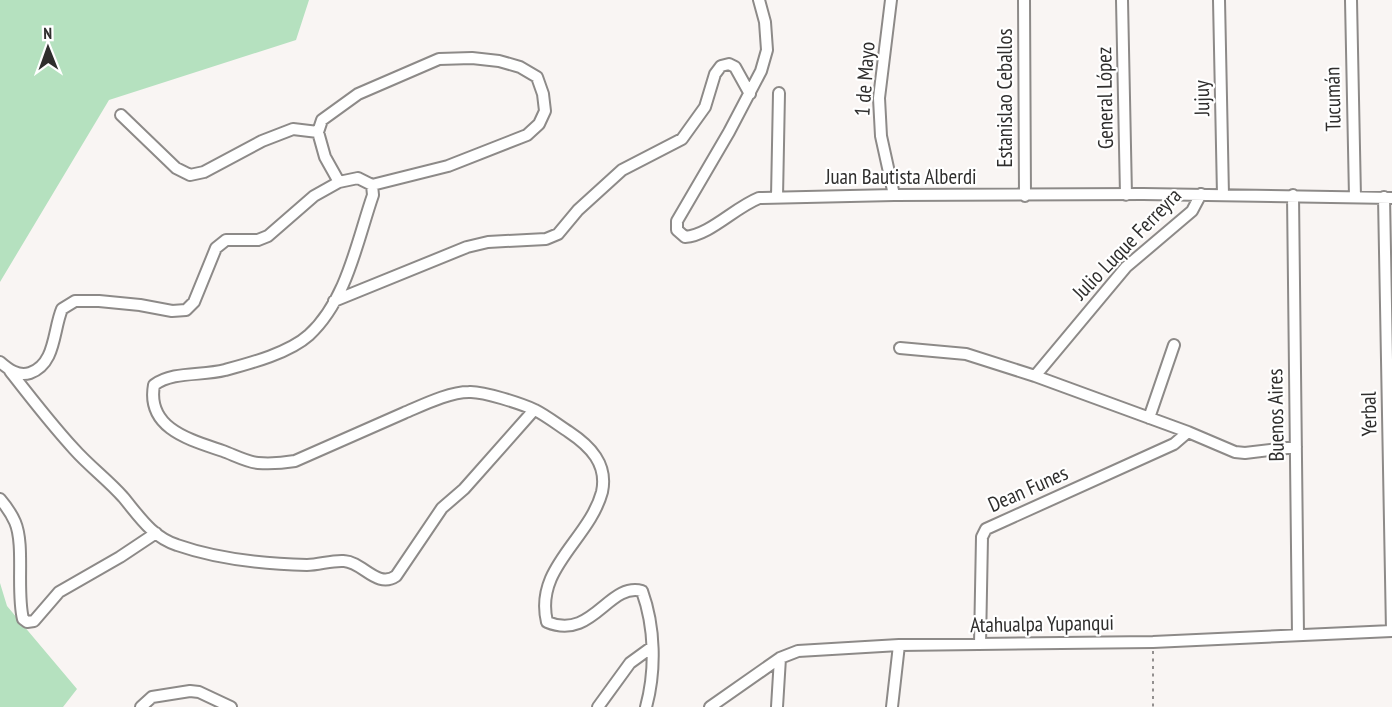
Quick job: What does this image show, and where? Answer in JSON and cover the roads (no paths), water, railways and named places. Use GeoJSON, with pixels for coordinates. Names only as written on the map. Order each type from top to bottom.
{"type":"FeatureCollection","features":[{"type":"Feature","properties":{"kind":"street","name":"Juan Bautista Alberdi"},"geometry":{"type":"LineString","coordinates":[[759,0],[765,22],[767,50],[761,70],[750,94],[678,221],[677,230],[685,237],[695,236],[747,203],[759,198],[894,195],[1388,197]]}},
{"type":"Feature","properties":{"kind":"street","name":"1 de Mayo"},"geometry":{"type":"LineString","coordinates":[[891,0],[879,98],[881,136],[894,195]]}},
{"type":"Feature","properties":{"kind":"street","name":"Estanislao Ceballos"},"geometry":{"type":"LineString","coordinates":[[1023,0],[1025,196]]}},
{"type":"Feature","properties":{"kind":"street","name":"General López"},"geometry":{"type":"LineString","coordinates":[[1122,0],[1126,195]]}},
{"type":"Feature","properties":{"kind":"street","name":"Jujuy"},"geometry":{"type":"LineString","coordinates":[[1219,0],[1223,195]]}},
{"type":"Feature","properties":{"kind":"street","name":"Tucumán"},"geometry":{"type":"LineString","coordinates":[[1351,0],[1355,197]]}},
{"type":"Feature","properties":{"kind":"street"},"geometry":{"type":"LineString","coordinates":[[10,371],[26,375],[46,362],[62,309],[75,301],[140,305],[172,311],[186,310],[194,302],[216,248],[226,240],[258,240],[268,236],[314,196],[339,182],[358,178],[372,185],[448,166],[527,135],[539,124],[545,111],[543,94],[537,77],[520,67],[499,61],[472,58],[439,59],[358,94],[322,120],[318,132],[325,157],[339,182]]}},
{"type":"Feature","properties":{"kind":"street"},"geometry":{"type":"LineString","coordinates":[[334,301],[467,247],[488,242],[546,239],[558,234],[578,210],[622,170],[682,139],[705,107],[715,74],[721,66],[729,64],[735,67],[750,94]]}},
{"type":"Feature","properties":{"kind":"street"},"geometry":{"type":"LineString","coordinates":[[777,197],[779,93]]}},
{"type":"Feature","properties":{"kind":"street"},"geometry":{"type":"LineString","coordinates":[[121,116],[176,168],[190,175],[204,172],[261,141],[293,129],[318,132]]}},
{"type":"Feature","properties":{"kind":"street"},"geometry":{"type":"LineString","coordinates":[[372,185],[373,195],[350,263],[334,301],[308,336],[294,345],[258,360],[222,371],[164,378],[154,385],[155,410],[166,424],[183,437],[255,463],[276,464],[295,461],[433,401],[468,392],[483,394],[534,410],[584,442],[596,454],[601,466],[601,493],[585,526],[556,565],[552,575],[544,602],[548,622],[557,626],[574,626],[589,618],[622,593],[633,588],[642,591],[647,603],[652,647],[652,686],[646,707]]}},
{"type":"Feature","properties":{"kind":"street","name":"Julio Luque Ferreyra"},"geometry":{"type":"LineString","coordinates":[[1035,376],[1126,267],[1192,211],[1201,195]]}},
{"type":"Feature","properties":{"kind":"street","name":"Buenos Aires"},"geometry":{"type":"LineString","coordinates":[[1293,195],[1298,635]]}},
{"type":"Feature","properties":{"kind":"street","name":"Yerbal"},"geometry":{"type":"LineString","coordinates":[[1388,197],[1392,631]]}},
{"type":"Feature","properties":{"kind":"street"},"geometry":{"type":"LineString","coordinates":[[1149,418],[1174,345]]}},
{"type":"Feature","properties":{"kind":"street"},"geometry":{"type":"LineString","coordinates":[[900,348],[966,354],[1035,376],[1188,432],[1235,452],[1245,453],[1296,447]]}},
{"type":"Feature","properties":{"kind":"street"},"geometry":{"type":"LineString","coordinates":[[0,362],[75,450],[122,497],[139,519],[174,544],[206,553],[273,563],[310,565],[343,561],[353,563],[381,580],[390,580],[396,576],[442,508],[478,474],[534,410]]}},
{"type":"Feature","properties":{"kind":"street","name":"Dean Funes"},"geometry":{"type":"LineString","coordinates":[[980,644],[982,537],[986,529],[1174,444],[1188,432]]}},
{"type":"Feature","properties":{"kind":"street"},"geometry":{"type":"LineString","coordinates":[[0,499],[16,524],[20,607],[23,619],[27,622],[34,621],[59,592],[156,533]]}},
{"type":"Feature","properties":{"kind":"street","name":"Atahualpa Yupanqui"},"geometry":{"type":"LineString","coordinates":[[710,707],[780,658],[798,651],[899,645],[1153,642],[1392,631]]}},
{"type":"Feature","properties":{"kind":"street"},"geometry":{"type":"LineString","coordinates":[[892,707],[899,645]]}},
{"type":"Feature","properties":{"kind":"street"},"geometry":{"type":"LineString","coordinates":[[597,707],[630,663],[652,647]]}},
{"type":"Feature","properties":{"kind":"street"},"geometry":{"type":"LineString","coordinates":[[777,707],[780,658]]}},
{"type":"Feature","properties":{"kind":"street"},"geometry":{"type":"LineString","coordinates":[[141,707],[152,697],[190,691],[199,692],[231,707]]}}]}
